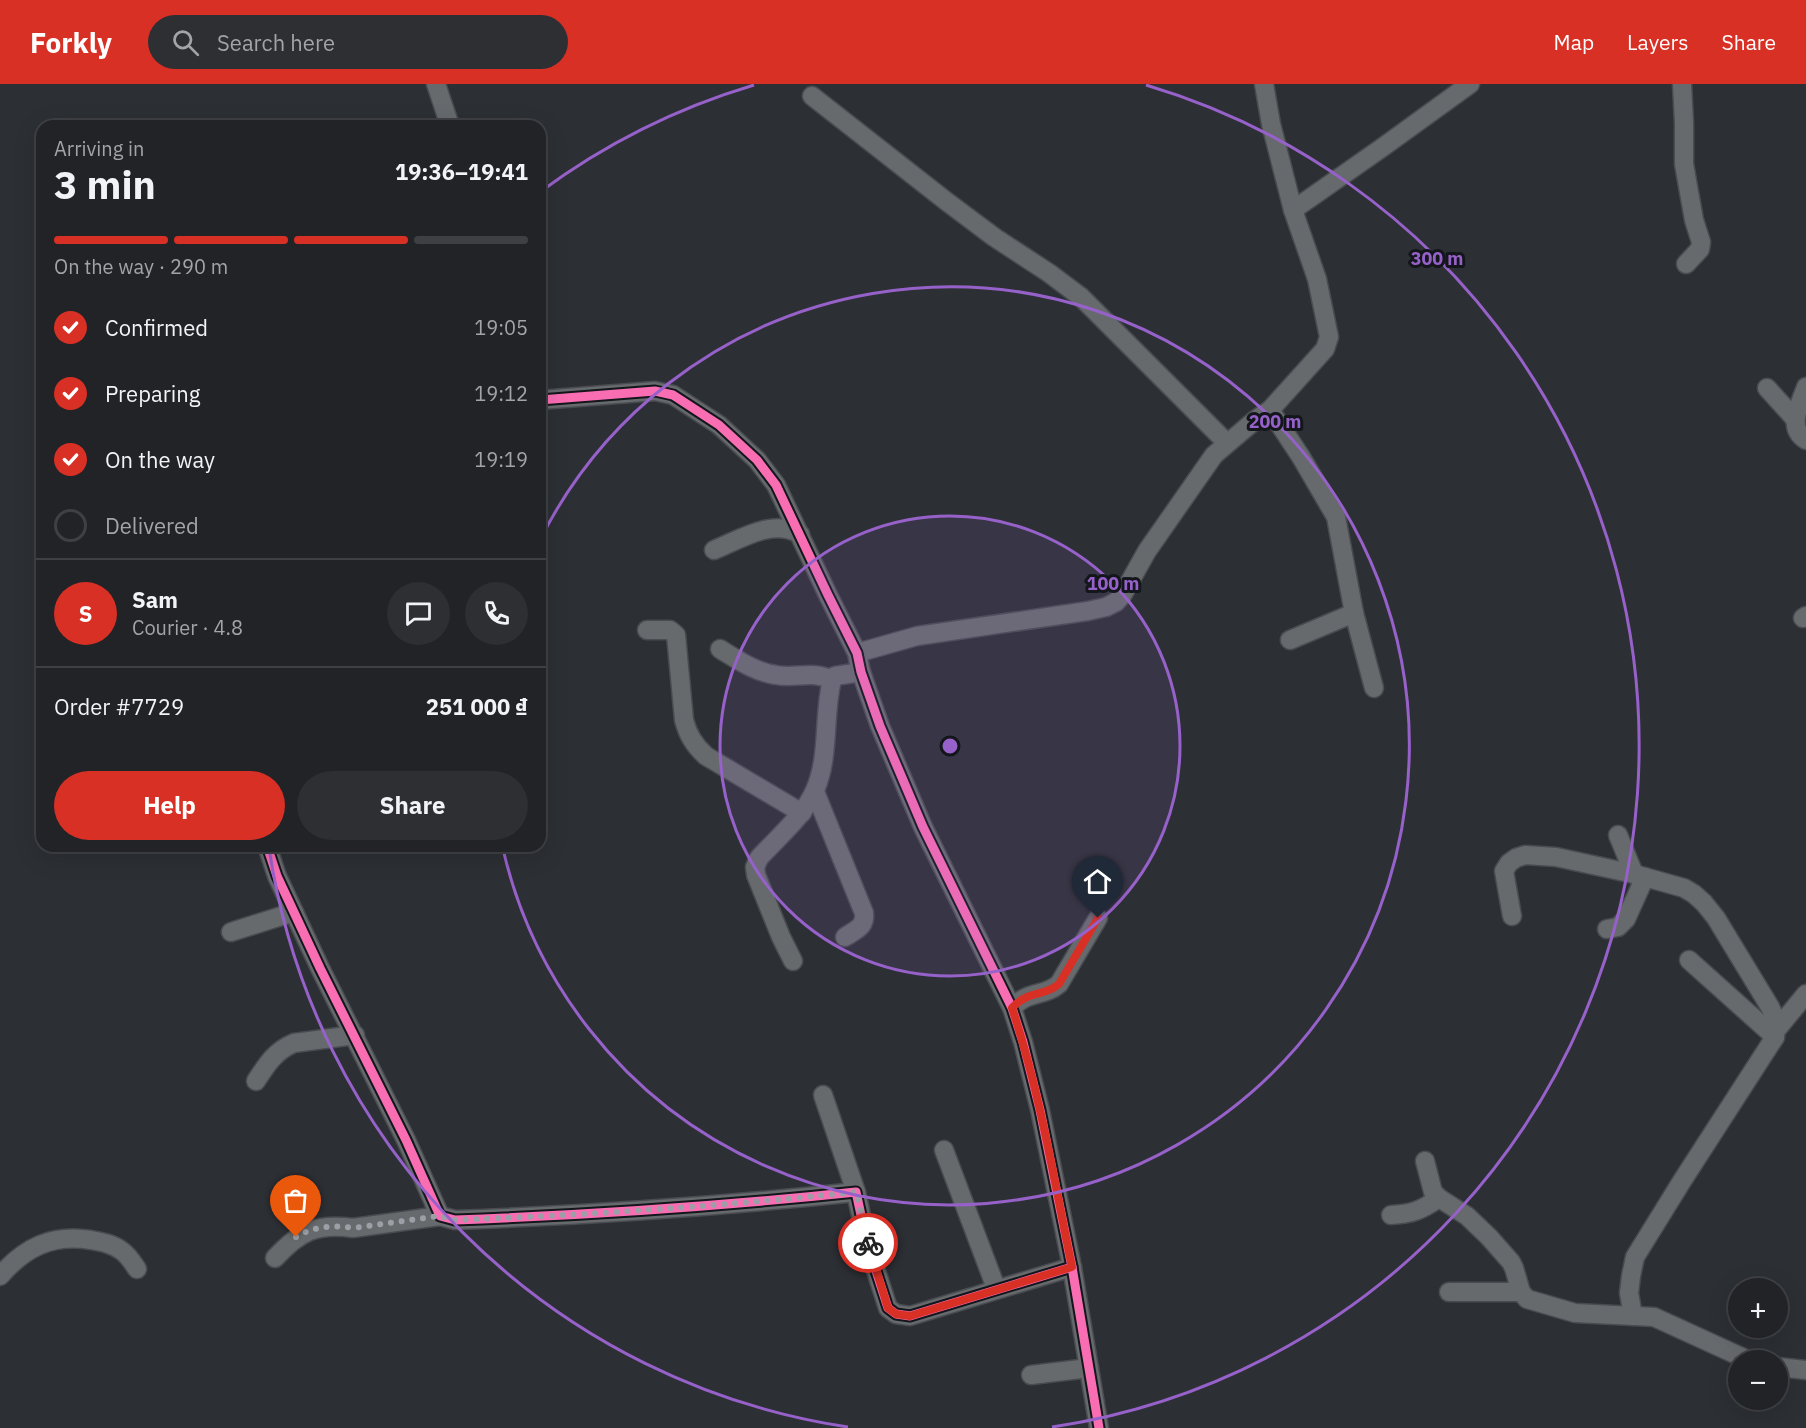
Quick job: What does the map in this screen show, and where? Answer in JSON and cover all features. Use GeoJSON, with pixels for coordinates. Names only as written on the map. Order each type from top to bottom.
{"type":"FeatureCollection","features":[{"type":"Feature","properties":{"kind":"street"},"geometry":{"type":"LineString","coordinates":[[436,84],[448,120]]}},
{"type":"Feature","properties":{"kind":"street"},"geometry":{"type":"LineString","coordinates":[[857,653],[917,636],[1088,611],[1116,602],[1124,594],[1153,543],[1214,455],[1270,410],[1325,350],[1329,337],[1317,279],[1293,210],[1271,124],[1264,84]]}},
{"type":"Feature","properties":{"kind":"street"},"geometry":{"type":"LineString","coordinates":[[1293,210],[1470,84]]}},
{"type":"Feature","properties":{"kind":"street"},"geometry":{"type":"LineString","coordinates":[[1682,84],[1684,164],[1694,220],[1701,242],[1700,249],[1686,264]]}},
{"type":"Feature","properties":{"kind":"street"},"geometry":{"type":"LineString","coordinates":[[812,96],[994,237],[1081,297],[1227,443]]}},
{"type":"Feature","properties":{"kind":"street"},"geometry":{"type":"LineString","coordinates":[[1806,387],[1795,419],[1797,433],[1806,440]]}},
{"type":"Feature","properties":{"kind":"street"},"geometry":{"type":"LineString","coordinates":[[1767,388],[1795,419]]}},
{"type":"Feature","properties":{"kind":"street"},"geometry":{"type":"LineString","coordinates":[[546,400],[655,391],[673,395],[719,425],[757,460],[776,485],[857,653],[861,672],[880,726],[923,827],[1012,1008],[1040,1110],[1072,1267],[1099,1428]]}},
{"type":"Feature","properties":{"kind":"street"},"geometry":{"type":"LineString","coordinates":[[1270,410],[1336,517],[1354,613],[1374,688]]}},
{"type":"Feature","properties":{"kind":"street"},"geometry":{"type":"LineString","coordinates":[[714,550],[765,529],[781,527],[800,534]]}},
{"type":"Feature","properties":{"kind":"street"},"geometry":{"type":"LineString","coordinates":[[1290,640],[1354,613]]}},
{"type":"Feature","properties":{"kind":"street"},"geometry":{"type":"LineString","coordinates":[[647,630],[667,629],[676,635],[684,720],[696,747],[706,756],[802,813]]}},
{"type":"Feature","properties":{"kind":"street"},"geometry":{"type":"LineString","coordinates":[[720,649],[753,669],[765,673],[789,676],[816,674],[832,680]]}},
{"type":"Feature","properties":{"kind":"street"},"geometry":{"type":"LineString","coordinates":[[793,961],[781,937],[756,875],[755,867],[759,858],[802,813],[814,792],[824,750],[832,680],[835,676],[861,672]]}},
{"type":"Feature","properties":{"kind":"street"},"geometry":{"type":"LineString","coordinates":[[814,792],[864,913],[863,924],[844,937]]}},
{"type":"Feature","properties":{"kind":"street"},"geometry":{"type":"LineString","coordinates":[[1607,929],[1618,927],[1626,919],[1640,876],[1618,835]]}},
{"type":"Feature","properties":{"kind":"street"},"geometry":{"type":"LineString","coordinates":[[269,852],[277,876],[320,968],[406,1140],[440,1216]]}},
{"type":"Feature","properties":{"kind":"street"},"geometry":{"type":"LineString","coordinates":[[1512,916],[1504,871],[1509,863],[1525,855],[1556,857],[1684,888],[1704,903],[1716,918],[1770,1007],[1776,1020],[1776,1033]]}},
{"type":"Feature","properties":{"kind":"street"},"geometry":{"type":"LineString","coordinates":[[231,932],[294,912]]}},
{"type":"Feature","properties":{"kind":"street"},"geometry":{"type":"LineString","coordinates":[[1012,1008],[1024,997],[1055,988],[1059,984],[1098,918]]}},
{"type":"Feature","properties":{"kind":"street"},"geometry":{"type":"LineString","coordinates":[[1689,960],[1776,1033]]}},
{"type":"Feature","properties":{"kind":"street"},"geometry":{"type":"LineString","coordinates":[[1633,1316],[1629,1293],[1635,1257],[1776,1033],[1806,994]]}},
{"type":"Feature","properties":{"kind":"street"},"geometry":{"type":"LineString","coordinates":[[256,1081],[269,1060],[285,1047],[294,1043],[355,1035]]}},
{"type":"Feature","properties":{"kind":"street"},"geometry":{"type":"LineString","coordinates":[[823,1095],[856,1192],[867,1243],[888,1308],[896,1314],[910,1316],[996,1288],[1072,1267]]}},
{"type":"Feature","properties":{"kind":"street"},"geometry":{"type":"LineString","coordinates":[[944,1150],[996,1288]]}},
{"type":"Feature","properties":{"kind":"street"},"geometry":{"type":"LineString","coordinates":[[1425,1161],[1433,1192],[1467,1216],[1511,1262],[1521,1292],[1527,1299],[1575,1313],[1654,1317],[1728,1351]]}},
{"type":"Feature","properties":{"kind":"street"},"geometry":{"type":"LineString","coordinates":[[275,1258],[296,1237],[306,1231],[339,1226],[353,1228],[440,1216],[455,1220],[548,1216],[856,1192]]}},
{"type":"Feature","properties":{"kind":"street"},"geometry":{"type":"LineString","coordinates":[[1391,1215],[1410,1214],[1439,1198]]}},
{"type":"Feature","properties":{"kind":"street"},"geometry":{"type":"LineString","coordinates":[[0,1276],[32,1247],[57,1239],[82,1239],[107,1243],[122,1251],[138,1269]]}},
{"type":"Feature","properties":{"kind":"street"},"geometry":{"type":"LineString","coordinates":[[1449,1292],[1521,1292]]}},
{"type":"Feature","properties":{"kind":"street"},"geometry":{"type":"LineString","coordinates":[[1031,1375],[1089,1368]]}},
{"type":"Feature","properties":{"kind":"street"},"geometry":{"type":"LineString","coordinates":[[1788,1368],[1806,1370]]}},
{"type":"Feature","properties":{"kind":"cycle path"},"geometry":{"type":"LineString","coordinates":[[546,400],[655,391],[673,395],[719,425],[757,460],[776,485],[857,653],[861,672],[880,726],[923,827],[1012,1008],[1040,1110],[1072,1267],[1099,1428]]}},
{"type":"Feature","properties":{"kind":"cycle path"},"geometry":{"type":"LineString","coordinates":[[269,852],[277,876],[320,968],[406,1140],[440,1216],[455,1220],[606,1213],[856,1192],[867,1243],[888,1308],[896,1314],[910,1316],[1072,1267]]}},
{"type":"Feature","properties":{"kind":"way so far"},"geometry":{"type":"LineString","coordinates":[[296,1237],[306,1231],[322,1227],[353,1228],[440,1216],[455,1220],[548,1216],[856,1192],[868,1243]]}},
{"type":"Feature","properties":{"kind":"route"},"geometry":{"type":"LineString","coordinates":[[868,1243],[888,1308],[896,1314],[910,1316],[996,1288],[1072,1267],[1040,1110],[1012,1008],[1024,997],[1055,988],[1059,984],[1098,918]]}}]}
